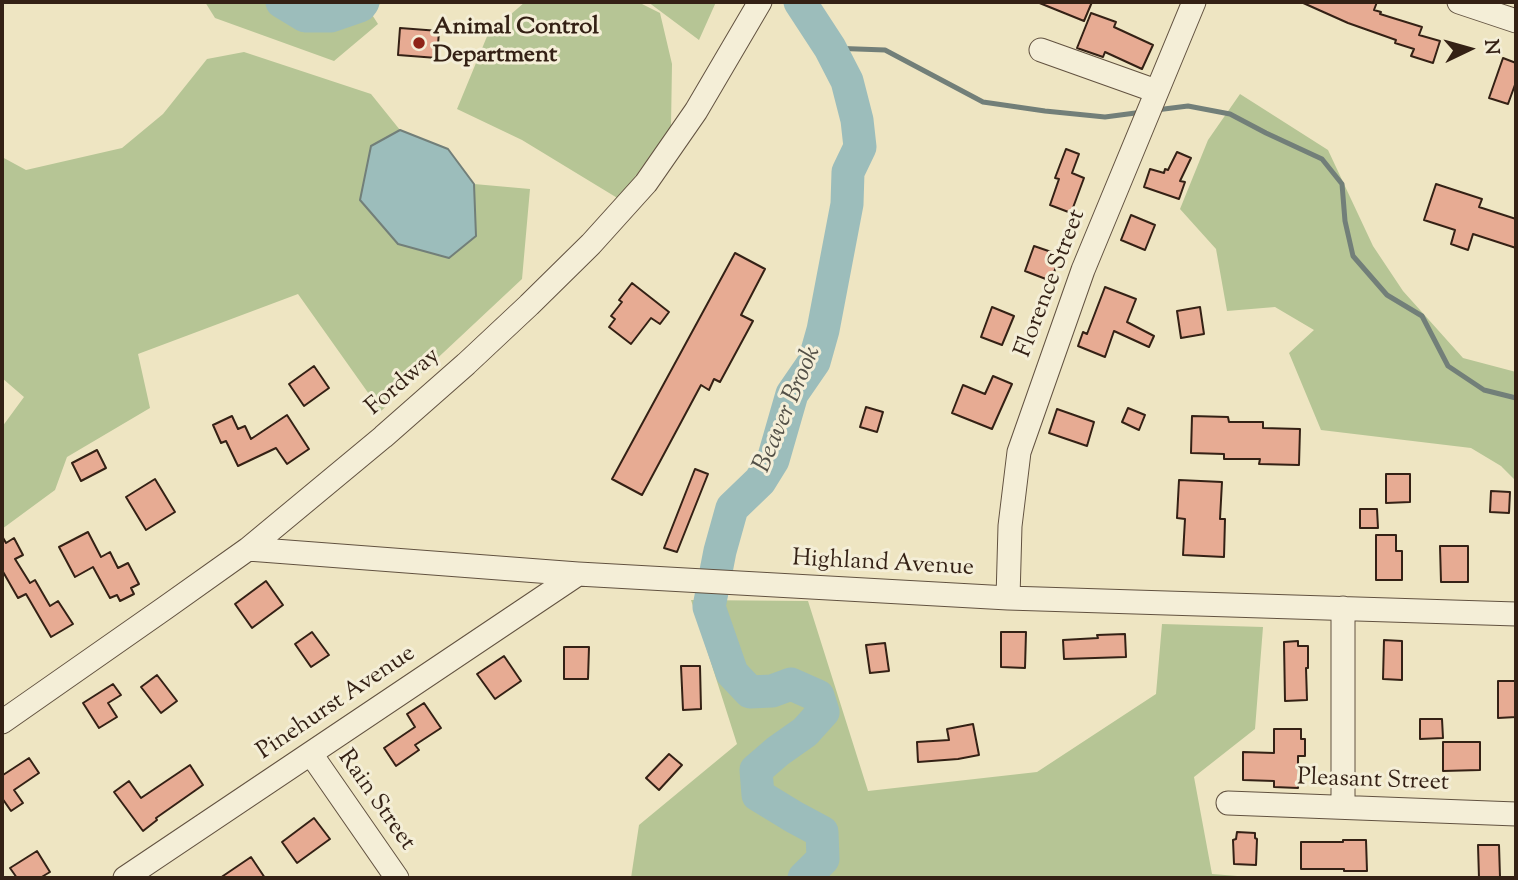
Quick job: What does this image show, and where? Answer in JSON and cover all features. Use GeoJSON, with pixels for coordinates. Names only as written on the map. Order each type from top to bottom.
{"type":"FeatureCollection","features":[{"type":"Feature","properties":{"kind":"street","name":"Florence Street"},"geometry":{"type":"LineString","coordinates":[[1008,598],[1010,526],[1019,452],[1083,270],[1194,2]]}},
{"type":"Feature","properties":{"kind":"street"},"geometry":{"type":"LineString","coordinates":[[1459,2],[1516,21]]}},
{"type":"Feature","properties":{"kind":"street","name":"Fordway"},"geometry":{"type":"LineString","coordinates":[[2,722],[248,549],[383,437],[529,305],[591,244],[646,183],[685,128],[759,3]]}},
{"type":"Feature","properties":{"kind":"street"},"geometry":{"type":"LineString","coordinates":[[1041,50],[1151,105]]}},
{"type":"Feature","properties":{"kind":"street","name":"Highland Avenue"},"geometry":{"type":"LineString","coordinates":[[248,549],[578,574],[1008,598],[1516,614]]}},
{"type":"Feature","properties":{"kind":"street","name":"Pinehurst Avenue"},"geometry":{"type":"LineString","coordinates":[[125,878],[578,574]]}},
{"type":"Feature","properties":{"kind":"street"},"geometry":{"type":"LineString","coordinates":[[1343,608],[1343,807]]}},
{"type":"Feature","properties":{"kind":"street","name":"Rain Street"},"geometry":{"type":"LineString","coordinates":[[311,754],[397,878]]}},
{"type":"Feature","properties":{"kind":"street","name":"Pleasant Street"},"geometry":{"type":"LineString","coordinates":[[1228,803],[1516,814]]}},
{"type":"Feature","properties":{"kind":"green space"},"geometry":{"type":"Polygon","coordinates":[[[205,2],[384,2],[369,10],[378,24],[334,61],[215,18],[205,2]]]}},
{"type":"Feature","properties":{"kind":"green space"},"geometry":{"type":"Polygon","coordinates":[[[525,2],[638,2],[660,13],[672,64],[671,127],[619,199],[522,140],[457,109],[488,34],[525,2]]]}},
{"type":"Feature","properties":{"kind":"green space"},"geometry":{"type":"Polygon","coordinates":[[[648,2],[716,2],[699,40],[648,2]]]}},
{"type":"Feature","properties":{"kind":"green space"},"geometry":{"type":"Polygon","coordinates":[[[244,52],[371,94],[400,130],[371,146],[476,236],[474,184],[530,189],[522,279],[381,411],[298,294],[138,354],[150,408],[67,457],[55,490],[2,529],[2,427],[24,397],[2,378],[2,157],[26,170],[122,148],[163,114],[207,59],[244,52]]]}},
{"type":"Feature","properties":{"kind":"green space"},"geometry":{"type":"Polygon","coordinates":[[[1240,94],[1328,150],[1373,246],[1403,291],[1463,358],[1516,372],[1516,481],[1501,466],[1471,448],[1321,430],[1289,353],[1314,330],[1275,307],[1227,311],[1216,249],[1180,209],[1208,140],[1240,94]]]}},
{"type":"Feature","properties":{"kind":"green space"},"geometry":{"type":"Polygon","coordinates":[[[691,600],[808,601],[868,791],[1037,772],[1156,694],[1162,624],[1263,627],[1255,729],[1194,777],[1212,874],[1263,878],[631,878],[639,825],[737,744],[691,600]]]}},
{"type":"Feature","properties":{"kind":"water"},"geometry":{"type":"Polygon","coordinates":[[[400,130],[448,149],[474,184],[476,236],[449,258],[398,244],[360,200],[371,146],[400,130]]]}},
{"type":"Feature","properties":{"kind":"building"},"geometry":{"type":"Polygon","coordinates":[[[1037,2],[1092,2],[1084,21],[1037,2]]]}},
{"type":"Feature","properties":{"kind":"building"},"geometry":{"type":"Polygon","coordinates":[[[1301,2],[1377,2],[1374,10],[1381,12],[1380,14],[1422,27],[1419,35],[1440,41],[1433,63],[1411,56],[1414,49],[1395,43],[1396,40],[1301,2]]]}},
{"type":"Feature","properties":{"kind":"building"},"geometry":{"type":"Polygon","coordinates":[[[1091,13],[1116,22],[1114,27],[1153,45],[1142,69],[1105,52],[1103,57],[1077,48],[1091,13]]]}},
{"type":"Feature","properties":{"kind":"building","name":"Animal Control Department"},"geometry":{"type":"Polygon","coordinates":[[[400,28],[439,31],[437,58],[398,55],[400,28]]]}},
{"type":"Feature","properties":{"kind":"building"},"geometry":{"type":"Polygon","coordinates":[[[1503,58],[1516,63],[1516,82],[1508,104],[1489,98],[1503,58]]]}},
{"type":"Feature","properties":{"kind":"building"},"geometry":{"type":"Polygon","coordinates":[[[1066,149],[1079,154],[1072,173],[1084,178],[1071,213],[1050,205],[1059,179],[1055,178],[1066,149]]]}},
{"type":"Feature","properties":{"kind":"building"},"geometry":{"type":"Polygon","coordinates":[[[1177,152],[1191,158],[1180,181],[1185,182],[1179,199],[1144,187],[1150,169],[1164,173],[1177,152]]]}},
{"type":"Feature","properties":{"kind":"building"},"geometry":{"type":"Polygon","coordinates":[[[1436,184],[1482,199],[1479,207],[1516,219],[1516,248],[1473,234],[1468,250],[1451,244],[1455,230],[1424,220],[1436,184]]]}},
{"type":"Feature","properties":{"kind":"building"},"geometry":{"type":"Polygon","coordinates":[[[1131,215],[1155,225],[1145,250],[1121,240],[1131,215]]]}},
{"type":"Feature","properties":{"kind":"building"},"geometry":{"type":"Polygon","coordinates":[[[1034,246],[1060,255],[1051,281],[1025,271],[1034,246]]]}},
{"type":"Feature","properties":{"kind":"building"},"geometry":{"type":"Polygon","coordinates":[[[735,253],[765,269],[741,315],[753,321],[720,382],[714,379],[709,390],[701,385],[642,495],[612,479],[735,253]]]}},
{"type":"Feature","properties":{"kind":"building"},"geometry":{"type":"Polygon","coordinates":[[[632,283],[669,312],[660,324],[651,318],[631,344],[609,327],[615,319],[611,316],[622,302],[619,300],[632,283]]]}},
{"type":"Feature","properties":{"kind":"building"},"geometry":{"type":"Polygon","coordinates":[[[1105,287],[1136,299],[1127,322],[1154,336],[1149,347],[1114,331],[1105,357],[1078,346],[1083,332],[1087,334],[1105,287]]]}},
{"type":"Feature","properties":{"kind":"building"},"geometry":{"type":"Polygon","coordinates":[[[992,307],[1014,316],[1002,345],[981,337],[992,307]]]}},
{"type":"Feature","properties":{"kind":"building"},"geometry":{"type":"Polygon","coordinates":[[[1200,307],[1204,334],[1181,338],[1177,311],[1200,307]]]}},
{"type":"Feature","properties":{"kind":"building"},"geometry":{"type":"Polygon","coordinates":[[[314,366],[329,388],[304,406],[289,384],[314,366]]]}},
{"type":"Feature","properties":{"kind":"building"},"geometry":{"type":"Polygon","coordinates":[[[993,376],[1012,384],[992,429],[952,413],[963,385],[985,394],[993,376]]]}},
{"type":"Feature","properties":{"kind":"building"},"geometry":{"type":"Polygon","coordinates":[[[866,407],[883,412],[877,432],[860,427],[866,407]]]}},
{"type":"Feature","properties":{"kind":"building"},"geometry":{"type":"Polygon","coordinates":[[[1128,408],[1145,415],[1139,430],[1122,422],[1128,408]]]}},
{"type":"Feature","properties":{"kind":"building"},"geometry":{"type":"Polygon","coordinates":[[[1057,409],[1094,422],[1087,446],[1049,433],[1057,409]]]}},
{"type":"Feature","properties":{"kind":"building"},"geometry":{"type":"Polygon","coordinates":[[[287,415],[309,449],[287,464],[276,448],[238,466],[226,441],[221,443],[213,425],[232,416],[238,429],[245,426],[251,439],[287,415]]]}},
{"type":"Feature","properties":{"kind":"building"},"geometry":{"type":"Polygon","coordinates":[[[1192,416],[1228,417],[1229,422],[1263,422],[1263,428],[1300,429],[1299,465],[1259,464],[1260,459],[1224,459],[1224,454],[1191,453],[1192,416]]]}},
{"type":"Feature","properties":{"kind":"building"},"geometry":{"type":"Polygon","coordinates":[[[97,450],[106,468],[81,481],[72,463],[97,450]]]}},
{"type":"Feature","properties":{"kind":"building"},"geometry":{"type":"Polygon","coordinates":[[[695,469],[708,474],[677,552],[664,548],[695,469]]]}},
{"type":"Feature","properties":{"kind":"building"},"geometry":{"type":"Polygon","coordinates":[[[1386,474],[1410,474],[1410,502],[1386,503],[1386,474]]]}},
{"type":"Feature","properties":{"kind":"building"},"geometry":{"type":"Polygon","coordinates":[[[155,479],[175,512],[146,530],[126,497],[155,479]]]}},
{"type":"Feature","properties":{"kind":"building"},"geometry":{"type":"Polygon","coordinates":[[[1179,480],[1222,482],[1220,519],[1225,519],[1224,557],[1183,555],[1185,519],[1177,518],[1179,480]]]}},
{"type":"Feature","properties":{"kind":"building"},"geometry":{"type":"Polygon","coordinates":[[[1491,491],[1510,492],[1509,513],[1490,512],[1491,491]]]}},
{"type":"Feature","properties":{"kind":"building"},"geometry":{"type":"Polygon","coordinates":[[[1360,509],[1377,509],[1378,528],[1360,528],[1360,509]]]}},
{"type":"Feature","properties":{"kind":"building"},"geometry":{"type":"Polygon","coordinates":[[[88,532],[101,557],[110,552],[118,568],[128,563],[139,584],[131,588],[134,594],[120,601],[117,595],[110,598],[93,567],[75,577],[59,547],[88,532]]]}},
{"type":"Feature","properties":{"kind":"building"},"geometry":{"type":"Polygon","coordinates":[[[1376,535],[1396,535],[1396,551],[1402,551],[1402,580],[1376,580],[1376,535]]]}},
{"type":"Feature","properties":{"kind":"building"},"geometry":{"type":"Polygon","coordinates":[[[2,536],[6,543],[14,538],[23,555],[15,559],[30,583],[35,580],[50,606],[58,601],[73,624],[51,637],[26,594],[18,598],[2,570],[2,536]]]}},
{"type":"Feature","properties":{"kind":"building"},"geometry":{"type":"Polygon","coordinates":[[[1440,546],[1468,546],[1468,582],[1441,582],[1440,546]]]}},
{"type":"Feature","properties":{"kind":"building"},"geometry":{"type":"Polygon","coordinates":[[[266,581],[283,605],[252,628],[235,604],[266,581]]]}},
{"type":"Feature","properties":{"kind":"building"},"geometry":{"type":"Polygon","coordinates":[[[312,632],[329,655],[311,667],[295,644],[312,632]]]}},
{"type":"Feature","properties":{"kind":"building"},"geometry":{"type":"Polygon","coordinates":[[[1001,632],[1026,632],[1025,668],[1001,667],[1001,632]]]}},
{"type":"Feature","properties":{"kind":"building"},"geometry":{"type":"Polygon","coordinates":[[[1125,634],[1126,657],[1064,659],[1063,640],[1125,634]]]}},
{"type":"Feature","properties":{"kind":"building"},"geometry":{"type":"Polygon","coordinates":[[[1384,640],[1402,641],[1402,680],[1383,679],[1384,640]]]}},
{"type":"Feature","properties":{"kind":"building"},"geometry":{"type":"Polygon","coordinates":[[[1298,641],[1298,646],[1308,646],[1307,700],[1285,701],[1284,642],[1298,641]]]}},
{"type":"Feature","properties":{"kind":"building"},"geometry":{"type":"Polygon","coordinates":[[[885,643],[889,671],[870,673],[866,645],[885,643]]]}},
{"type":"Feature","properties":{"kind":"building"},"geometry":{"type":"Polygon","coordinates":[[[564,647],[589,647],[588,679],[564,679],[564,647]]]}},
{"type":"Feature","properties":{"kind":"building"},"geometry":{"type":"Polygon","coordinates":[[[504,656],[521,681],[495,699],[477,674],[504,656]]]}},
{"type":"Feature","properties":{"kind":"building"},"geometry":{"type":"Polygon","coordinates":[[[681,666],[700,666],[701,709],[683,710],[681,666]]]}},
{"type":"Feature","properties":{"kind":"building"},"geometry":{"type":"Polygon","coordinates":[[[157,675],[177,701],[161,713],[141,687],[157,675]]]}},
{"type":"Feature","properties":{"kind":"building"},"geometry":{"type":"Polygon","coordinates":[[[1498,681],[1516,681],[1516,717],[1498,718],[1498,681]]]}},
{"type":"Feature","properties":{"kind":"building"},"geometry":{"type":"Polygon","coordinates":[[[113,684],[121,695],[108,703],[117,717],[99,728],[83,703],[113,684]]]}},
{"type":"Feature","properties":{"kind":"building"},"geometry":{"type":"Polygon","coordinates":[[[424,703],[441,728],[415,745],[419,750],[396,766],[384,748],[415,727],[407,714],[424,703]]]}},
{"type":"Feature","properties":{"kind":"building"},"geometry":{"type":"Polygon","coordinates":[[[1420,719],[1442,719],[1443,738],[1420,739],[1420,719]]]}},
{"type":"Feature","properties":{"kind":"building"},"geometry":{"type":"Polygon","coordinates":[[[973,724],[979,755],[918,762],[917,742],[949,740],[947,729],[973,724]]]}},
{"type":"Feature","properties":{"kind":"building"},"geometry":{"type":"Polygon","coordinates":[[[1274,729],[1301,729],[1301,739],[1305,739],[1305,756],[1298,756],[1298,788],[1274,787],[1274,781],[1243,780],[1243,752],[1274,753],[1274,729]]]}},
{"type":"Feature","properties":{"kind":"building"},"geometry":{"type":"Polygon","coordinates":[[[1443,742],[1480,742],[1480,770],[1443,771],[1443,742]]]}},
{"type":"Feature","properties":{"kind":"building"},"geometry":{"type":"Polygon","coordinates":[[[669,754],[682,765],[659,790],[646,778],[669,754]]]}},
{"type":"Feature","properties":{"kind":"building"},"geometry":{"type":"Polygon","coordinates":[[[29,758],[39,773],[14,790],[23,803],[11,811],[2,798],[2,773],[3,775],[29,758]]]}},
{"type":"Feature","properties":{"kind":"building"},"geometry":{"type":"Polygon","coordinates":[[[190,765],[203,785],[156,818],[157,820],[143,831],[114,792],[129,781],[141,798],[190,765]]]}},
{"type":"Feature","properties":{"kind":"building"},"geometry":{"type":"Polygon","coordinates":[[[314,818],[330,839],[297,863],[282,842],[314,818]]]}},
{"type":"Feature","properties":{"kind":"building"},"geometry":{"type":"Polygon","coordinates":[[[1237,832],[1255,833],[1256,865],[1234,864],[1233,840],[1236,839],[1237,832]]]}},
{"type":"Feature","properties":{"kind":"building"},"geometry":{"type":"Polygon","coordinates":[[[1366,840],[1367,871],[1301,869],[1301,842],[1366,840]]]}},
{"type":"Feature","properties":{"kind":"building"},"geometry":{"type":"Polygon","coordinates":[[[1478,845],[1499,845],[1500,877],[1479,878],[1478,845]]]}},
{"type":"Feature","properties":{"kind":"building"},"geometry":{"type":"Polygon","coordinates":[[[37,851],[50,872],[40,878],[17,878],[10,868],[37,851]]]}},
{"type":"Feature","properties":{"kind":"building"},"geometry":{"type":"Polygon","coordinates":[[[251,857],[265,878],[220,878],[251,857]]]}},
{"type":"Feature","properties":{"kind":"waterway","name":"Beaver Brook"},"geometry":{"type":"LineString","coordinates":[[282,2],[305,16],[331,16],[360,6],[363,2]]}},
{"type":"Feature","properties":{"kind":"waterway","name":"Beaver Brook"},"geometry":{"type":"LineString","coordinates":[[800,2],[830,48],[847,81],[857,120],[860,147],[848,172],[847,204],[823,330],[814,362],[792,394],[773,460],[760,481],[732,508],[709,607],[732,673],[750,692],[772,691],[791,684],[818,696],[823,712],[805,732],[756,770],[758,795],[822,832],[823,859],[804,878]]}},
{"type":"Feature","properties":{"kind":"waterway"},"geometry":{"type":"LineString","coordinates":[[830,48],[885,50],[983,102],[1105,117],[1143,112]]}},
{"type":"Feature","properties":{"kind":"waterway"},"geometry":{"type":"LineString","coordinates":[[1156,110],[1188,106],[1230,114],[1322,159],[1342,184],[1345,221],[1353,256],[1387,295],[1422,316],[1448,366],[1484,390],[1516,398]]}},
{"type":"Feature","properties":{"kind":"place","name":"Animal Control Department"},"geometry":{"type":"Point","coordinates":[419,43]}}]}
